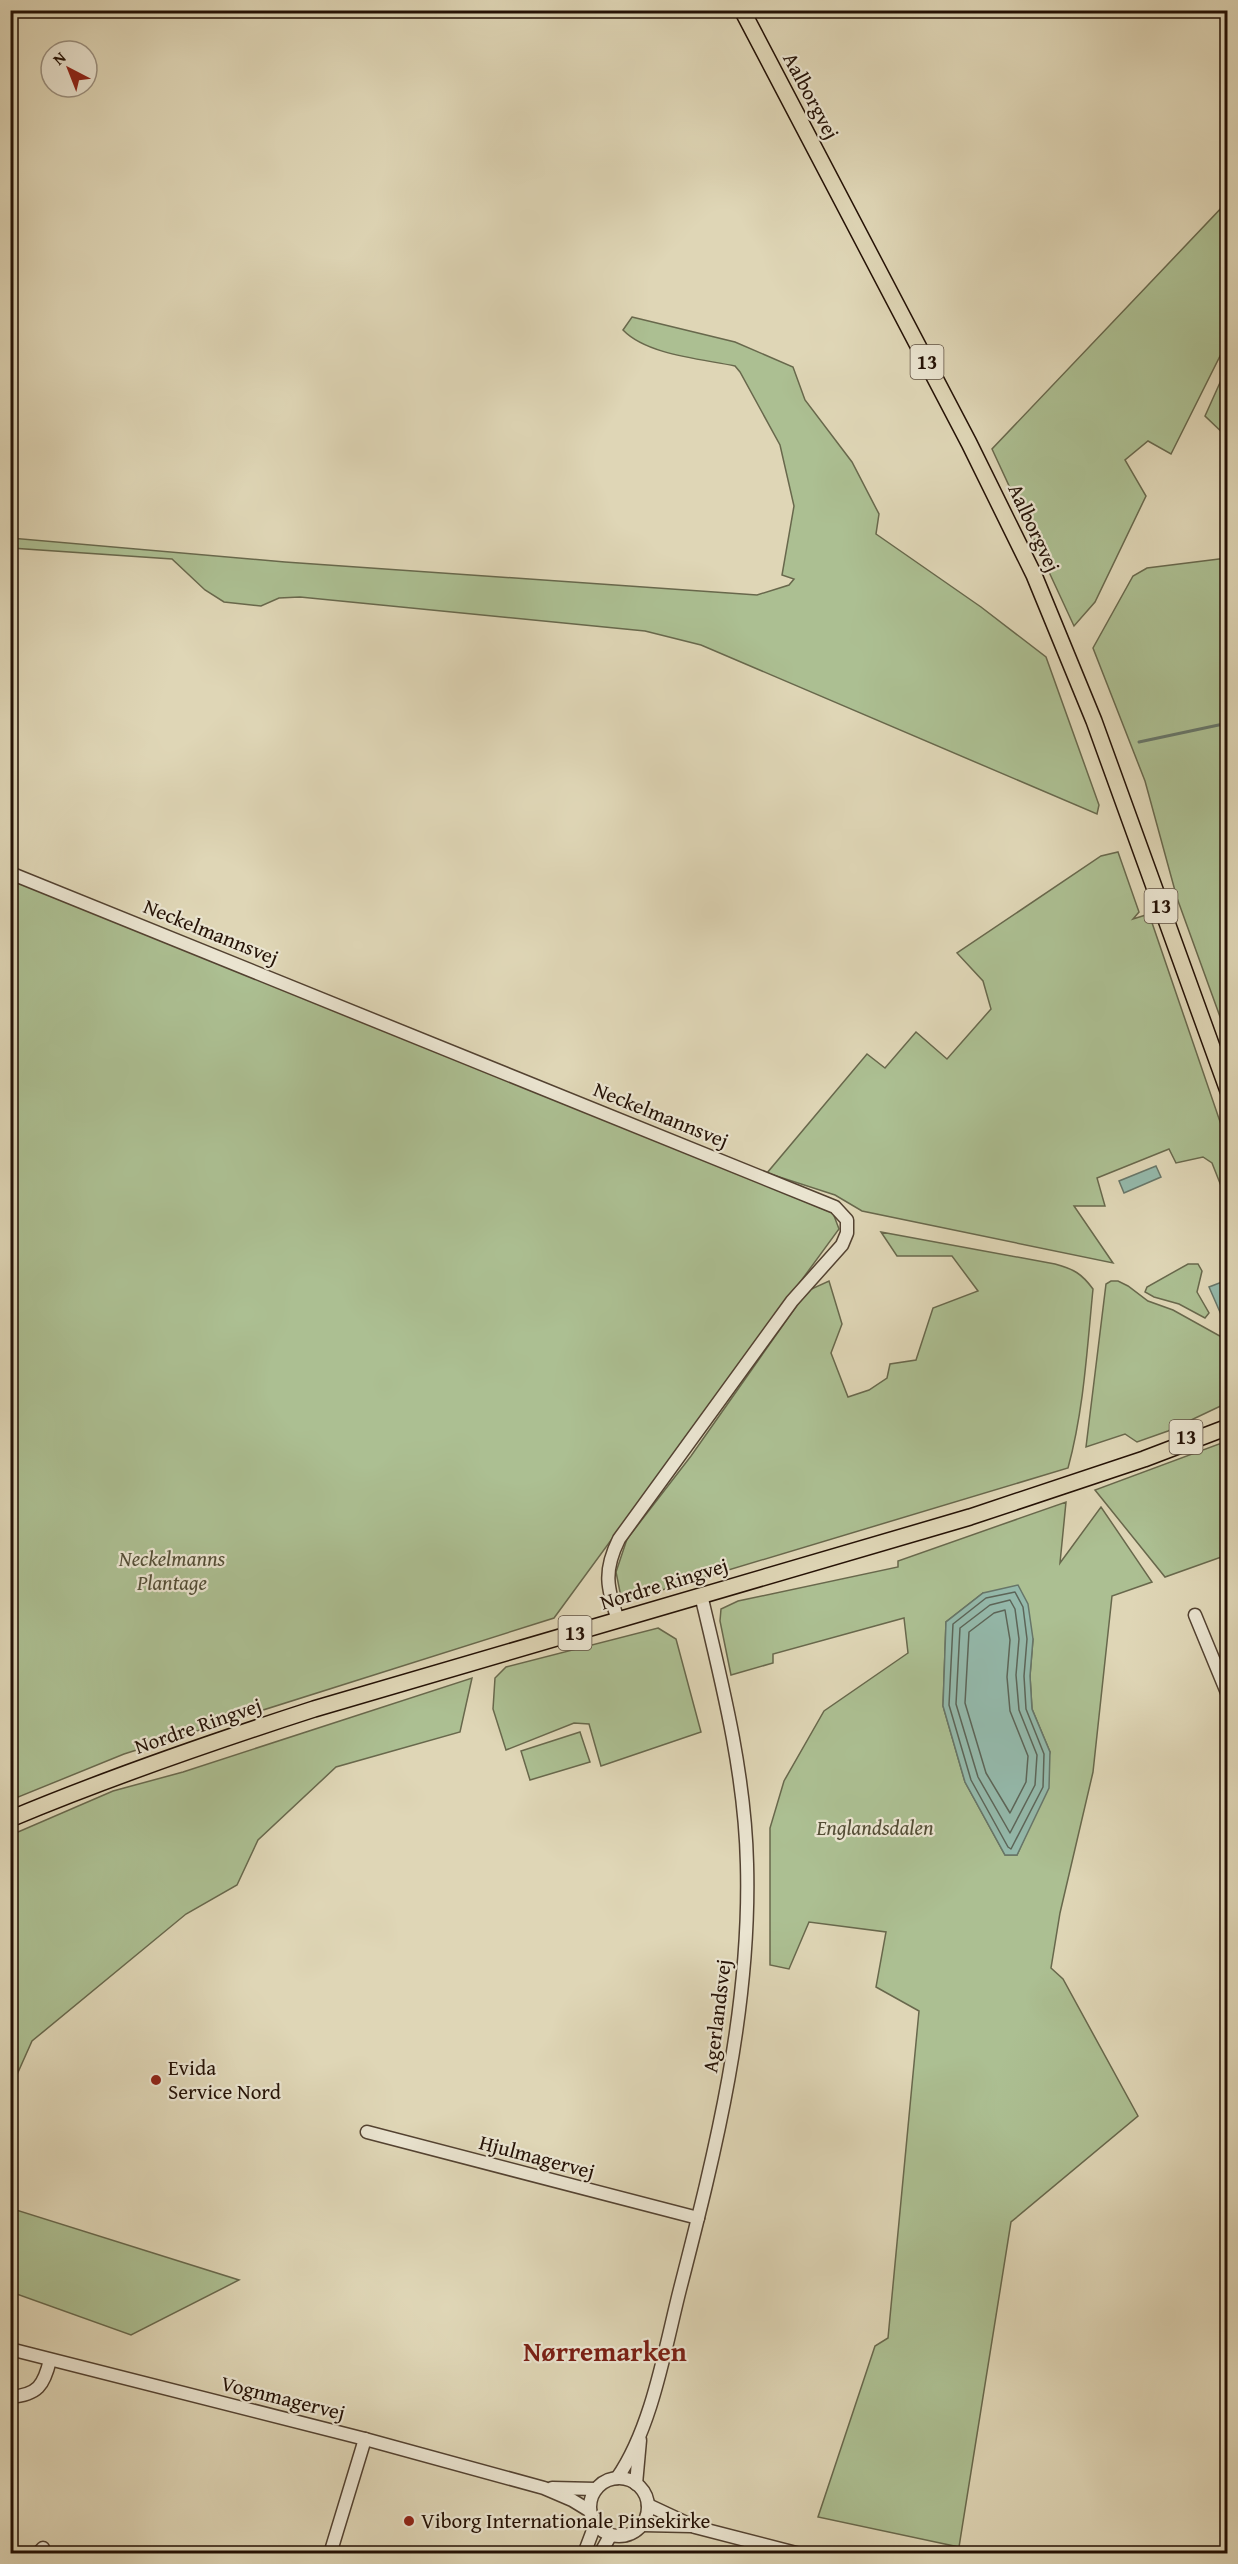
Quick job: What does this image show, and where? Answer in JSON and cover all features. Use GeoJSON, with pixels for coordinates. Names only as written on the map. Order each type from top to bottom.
{"type":"FeatureCollection","features":[{"type":"Feature","properties":{"kind":"main road","name":"Aalborgvej"},"geometry":{"type":"LineString","coordinates":[[742,10],[969,443],[1034,575],[1094,721],[1227,1091]]}},
{"type":"Feature","properties":{"kind":"main road","name":"13"},"geometry":{"type":"LineString","coordinates":[[1144,1459],[1227,1416]]}},
{"type":"Feature","properties":{"kind":"main road","name":"Nordre Ringvej"},"geometry":{"type":"LineString","coordinates":[[10,1820],[112,1778],[231,1736],[970,1516],[1144,1459],[1227,1427]]}},
{"type":"Feature","properties":{"kind":"street","name":"Neckelmannsvej"},"geometry":{"type":"LineString","coordinates":[[10,873],[835,1207],[847,1220],[847,1233],[842,1245],[792,1301],[619,1539],[611,1556],[608,1574],[609,1592],[618,1620]]}},
{"type":"Feature","properties":{"kind":"street","name":"Agerlandsvej"},"geometry":{"type":"LineString","coordinates":[[636,2484],[639,2472],[640,2436],[698,2218],[727,2098],[745,1959],[747,1863],[740,1770],[701,1595]]}},
{"type":"Feature","properties":{"kind":"street"},"geometry":{"type":"LineString","coordinates":[[1195,1615],[1227,1695]]}},
{"type":"Feature","properties":{"kind":"street","name":"Hjulmagervej"},"geometry":{"type":"LineString","coordinates":[[367,2132],[698,2218]]}},
{"type":"Feature","properties":{"kind":"street","name":"Vognmagervej"},"geometry":{"type":"LineString","coordinates":[[10,2349],[365,2439],[544,2488],[590,2511]]}},
{"type":"Feature","properties":{"kind":"street"},"geometry":{"type":"LineString","coordinates":[[10,2397],[23,2396],[36,2390],[45,2379],[50,2360]]}},
{"type":"Feature","properties":{"kind":"street","name":"Agerlandsvej"},"geometry":{"type":"LineString","coordinates":[[617,2478],[640,2436]]}},
{"type":"Feature","properties":{"kind":"street"},"geometry":{"type":"LineString","coordinates":[[330,2553],[365,2439]]}},
{"type":"Feature","properties":{"kind":"street"},"geometry":{"type":"LineString","coordinates":[[617,2478],[636,2484],[644,2492],[648,2505],[643,2524],[629,2535],[610,2536],[595,2525],[590,2511],[590,2503],[596,2489],[609,2480],[617,2478]]}},
{"type":"Feature","properties":{"kind":"street","name":"Vognmagervej"},"geometry":{"type":"LineString","coordinates":[[544,2488],[596,2489]]}},
{"type":"Feature","properties":{"kind":"street"},"geometry":{"type":"LineString","coordinates":[[648,2505],[695,2527]]}},
{"type":"Feature","properties":{"kind":"street"},"geometry":{"type":"LineString","coordinates":[[643,2524],[695,2527],[800,2553]]}},
{"type":"Feature","properties":{"kind":"street"},"geometry":{"type":"LineString","coordinates":[[584,2553],[595,2525]]}},
{"type":"Feature","properties":{"kind":"street"},"geometry":{"type":"LineString","coordinates":[[600,2553],[610,2536]]}},
{"type":"Feature","properties":{"kind":"green space"},"geometry":{"type":"Polygon","coordinates":[[[1227,202],[1227,342],[1171,454],[1148,441],[1125,460],[1146,496],[1095,602],[1074,626],[992,449],[1227,202]]]}},
{"type":"Feature","properties":{"kind":"green space"},"geometry":{"type":"Polygon","coordinates":[[[632,317],[735,342],[793,367],[805,400],[852,462],[879,514],[876,534],[981,607],[1046,657],[1099,805],[1097,814],[701,645],[645,631],[300,597],[279,598],[261,606],[224,602],[205,590],[172,559],[11,548],[11,538],[285,562],[757,595],[789,585],[794,579],[782,575],[794,506],[780,445],[740,372],[735,366],[676,355],[646,345],[623,330],[632,317]]]}},
{"type":"Feature","properties":{"kind":"green space"},"geometry":{"type":"Polygon","coordinates":[[[1227,367],[1228,437],[1205,416],[1227,367]]]}},
{"type":"Feature","properties":{"kind":"green space"},"geometry":{"type":"Polygon","coordinates":[[[1228,558],[1227,1036],[1177,898],[1145,781],[1093,648],[1133,576],[1147,568],[1228,558]]]}},
{"type":"Feature","properties":{"kind":"green space"},"geometry":{"type":"Polygon","coordinates":[[[1118,852],[1139,912],[1133,919],[1149,914],[1227,1142],[1227,1201],[1212,1163],[1203,1157],[1176,1163],[1169,1149],[1097,1178],[1105,1206],[1074,1206],[1113,1263],[862,1211],[835,1195],[767,1173],[867,1054],[885,1068],[916,1032],[947,1059],[991,1009],[983,981],[957,953],[1101,856],[1118,852]]]}},
{"type":"Feature","properties":{"kind":"green space","name":"Neckelmanns Plantage"},"geometry":{"type":"Polygon","coordinates":[[[11,873],[833,1213],[839,1229],[554,1618],[124,1754],[11,1800],[11,873]]]}},
{"type":"Feature","properties":{"kind":"green space"},"geometry":{"type":"Polygon","coordinates":[[[881,1232],[1055,1264],[1077,1273],[1093,1289],[1078,1424],[1068,1468],[622,1602],[616,1572],[627,1539],[691,1456],[807,1291],[829,1281],[842,1324],[831,1353],[848,1397],[869,1390],[887,1378],[890,1364],[916,1360],[933,1308],[978,1291],[952,1256],[897,1256],[881,1232]]]}},
{"type":"Feature","properties":{"kind":"green space"},"geometry":{"type":"Polygon","coordinates":[[[1188,1264],[1198,1264],[1202,1271],[1197,1292],[1209,1313],[1205,1318],[1179,1304],[1145,1292],[1147,1287],[1188,1264]]]}},
{"type":"Feature","properties":{"kind":"green space"},"geometry":{"type":"Polygon","coordinates":[[[1118,1281],[1128,1286],[1148,1301],[1173,1310],[1227,1340],[1227,1403],[1168,1431],[1137,1442],[1125,1434],[1086,1447],[1106,1284],[1118,1281]]]}},
{"type":"Feature","properties":{"kind":"green space"},"geometry":{"type":"Polygon","coordinates":[[[1227,1441],[1227,1555],[1165,1577],[1095,1490],[1227,1441]]]}},
{"type":"Feature","properties":{"kind":"green space","name":"Englandsdalen"},"geometry":{"type":"Polygon","coordinates":[[[1066,1502],[1060,1563],[1101,1507],[1152,1582],[1112,1596],[1093,1772],[1060,1913],[1051,1968],[1063,1979],[1138,2116],[1011,2222],[959,2547],[818,2517],[875,2346],[888,2338],[919,2011],[876,1987],[886,1932],[809,1922],[789,1969],[770,1965],[770,1828],[784,1781],[824,1711],[908,1653],[904,1618],[773,1654],[773,1663],[731,1675],[720,1621],[721,1609],[738,1601],[898,1567],[898,1561],[1066,1502]],[[983,1593],[946,1622],[943,1706],[965,1782],[1005,1855],[1017,1855],[1032,1821],[1050,1752],[1032,1709],[1030,1676],[1033,1639],[983,1593]]]}},
{"type":"Feature","properties":{"kind":"green space"},"geometry":{"type":"Polygon","coordinates":[[[658,1628],[676,1639],[701,1732],[601,1766],[589,1724],[574,1723],[506,1750],[493,1709],[495,1678],[506,1667],[658,1628]]]}},
{"type":"Feature","properties":{"kind":"green space"},"geometry":{"type":"Polygon","coordinates":[[[472,1678],[460,1732],[336,1767],[258,1840],[237,1885],[186,1914],[32,2041],[11,2088],[11,1835],[113,1791],[183,1772],[472,1678]]]}},
{"type":"Feature","properties":{"kind":"green space"},"geometry":{"type":"Polygon","coordinates":[[[580,1732],[590,1762],[530,1780],[521,1751],[580,1732]]]}},
{"type":"Feature","properties":{"kind":"green space"},"geometry":{"type":"Polygon","coordinates":[[[10,2190],[16,2210],[239,2280],[131,2335],[11,2292],[10,2190]]]}},
{"type":"Feature","properties":{"kind":"water"},"geometry":{"type":"Polygon","coordinates":[[[1156,1166],[1161,1177],[1124,1193],[1119,1181],[1156,1166]]]}},
{"type":"Feature","properties":{"kind":"water"},"geometry":{"type":"Polygon","coordinates":[[[1227,1280],[1227,1321],[1223,1319],[1209,1287],[1227,1280]]]}},
{"type":"Feature","properties":{"kind":"water"},"geometry":{"type":"Polygon","coordinates":[[[1018,1585],[1028,1604],[1033,1639],[1030,1676],[1032,1709],[1050,1752],[1049,1788],[1017,1855],[1005,1855],[965,1782],[943,1706],[946,1622],[983,1593],[1018,1585]]]}},
{"type":"Feature","properties":{"kind":"waterway"},"geometry":{"type":"LineString","coordinates":[[1139,742],[1228,723]]}},
{"type":"Feature","properties":{"kind":"place","name":"Evida Service Nord"},"geometry":{"type":"Point","coordinates":[156,2080]}},
{"type":"Feature","properties":{"kind":"place","name":"Viborg Internationale Pinsekirke"},"geometry":{"type":"Point","coordinates":[409,2521]}},
{"type":"Feature","properties":{"kind":"district","name":"Nørremarken"},"geometry":{"type":"Point","coordinates":[605,2352]}}]}
